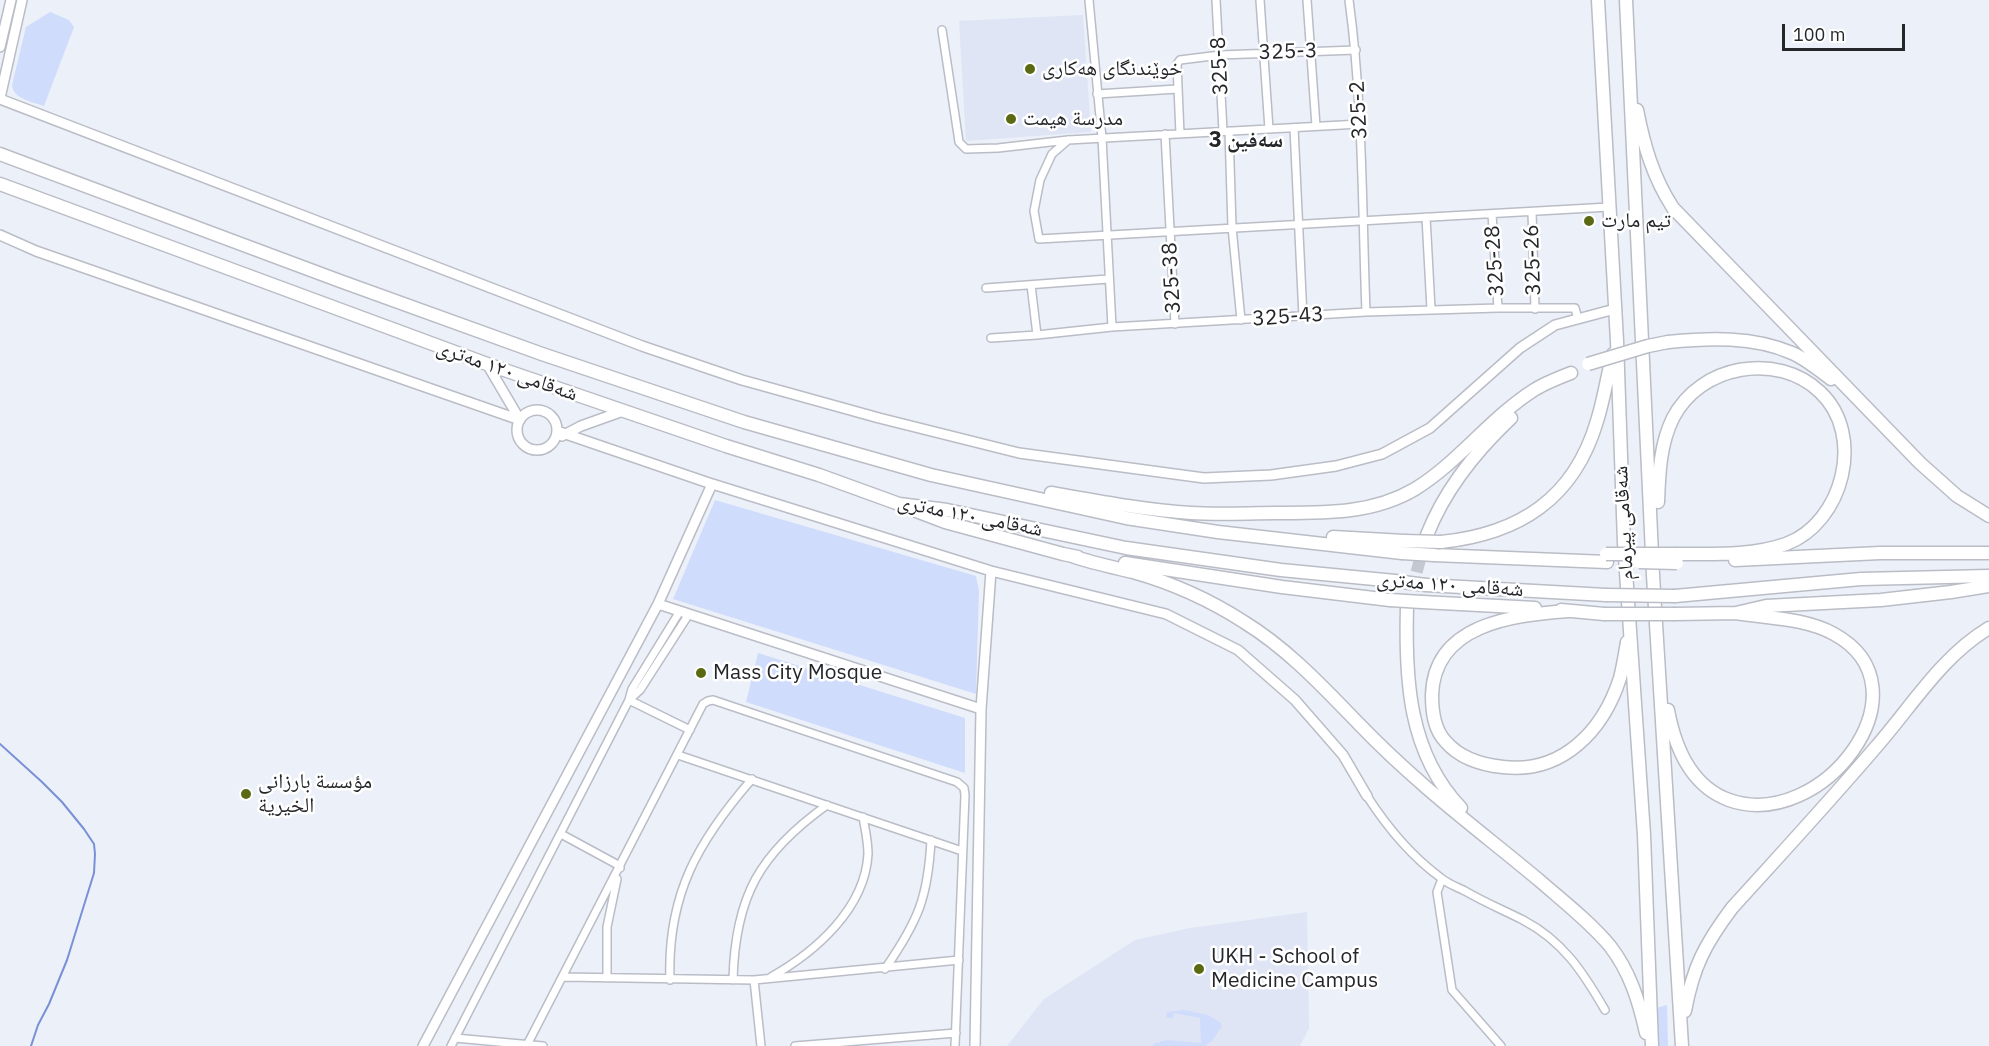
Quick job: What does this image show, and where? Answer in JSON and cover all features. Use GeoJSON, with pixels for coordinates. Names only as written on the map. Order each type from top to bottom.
{"type":"FeatureCollection","features":[{"type":"Feature","properties":{"kind":"highway","name":"شەقامی پیرمام"},"geometry":{"type":"LineString","coordinates":[[1598,0],[1617,341],[1624,531],[1648,911],[1651,1046]]}},
{"type":"Feature","properties":{"kind":"highway","name":"شەقامی پیرمام"},"geometry":{"type":"LineString","coordinates":[[1626,0],[1656,623],[1682,1046]]}},
{"type":"Feature","properties":{"kind":"highway"},"geometry":{"type":"LineString","coordinates":[[1630,85],[1647,155],[1658,183],[1672,208],[1934,477],[1957,496],[1989,516]]}},
{"type":"Feature","properties":{"kind":"highway","name":"شەقامی ١٢٠ مەتری"},"geometry":{"type":"LineString","coordinates":[[0,154],[542,354],[744,422],[931,475],[1126,518],[1197,529],[1403,547],[1434,555],[1526,560],[1989,553]]}},
{"type":"Feature","properties":{"kind":"highway","name":"شەقامی ١٢٠ مەتری"},"geometry":{"type":"LineString","coordinates":[[0,184],[487,364],[726,446],[819,475],[898,504],[947,510],[1126,548],[1281,570],[1426,585],[1606,595],[1675,596],[1861,579],[1989,576]]}},
{"type":"Feature","properties":{"kind":"highway"},"geometry":{"type":"LineString","coordinates":[[1426,535],[1442,502],[1470,460],[1510,419],[1553,384],[1588,364],[1648,345],[1668,342],[1738,340],[1792,353],[1809,362],[1856,398]]}},
{"type":"Feature","properties":{"kind":"highway"},"geometry":{"type":"LineString","coordinates":[[1403,547],[1483,535],[1516,524],[1545,504],[1558,491],[1579,462],[1590,441],[1597,422],[1617,341]]}},
{"type":"Feature","properties":{"kind":"highway"},"geometry":{"type":"LineString","coordinates":[[1653,545],[1663,445],[1672,420],[1680,406],[1692,393],[1717,377],[1752,368],[1788,372],[1822,393],[1840,425],[1844,443],[1844,464],[1837,492],[1817,523],[1788,543],[1769,549],[1677,558]]}},
{"type":"Feature","properties":{"kind":"highway"},"geometry":{"type":"LineString","coordinates":[[931,475],[1130,506],[1192,513],[1316,513],[1358,510],[1388,503],[1415,489],[1432,478],[1522,399],[1540,387],[1571,373]]}},
{"type":"Feature","properties":{"kind":"highway"},"geometry":{"type":"LineString","coordinates":[[898,504],[945,522],[1091,563],[1132,572],[1182,589],[1243,621],[1268,638],[1292,657],[1361,727],[1428,788],[1553,892],[1597,932],[1611,948],[1631,980],[1651,1046]]}},
{"type":"Feature","properties":{"kind":"highway"},"geometry":{"type":"LineString","coordinates":[[1072,556],[1248,583],[1390,600],[1604,614],[1736,613],[1809,624],[1834,634],[1857,652],[1870,675],[1872,707],[1862,736],[1838,770],[1816,787],[1795,798],[1773,804],[1750,804],[1728,799],[1704,785],[1690,769],[1678,748],[1671,724],[1656,623]]}},
{"type":"Feature","properties":{"kind":"highway"},"geometry":{"type":"LineString","coordinates":[[1736,613],[1766,606],[1881,600],[1989,586]]}},
{"type":"Feature","properties":{"kind":"highway"},"geometry":{"type":"LineString","coordinates":[[1407,606],[1406,650],[1409,698],[1423,751],[1432,769],[1453,799],[1497,845]]}},
{"type":"Feature","properties":{"kind":"highway"},"geometry":{"type":"LineString","coordinates":[[1568,611],[1527,614],[1501,619],[1478,629],[1449,650],[1438,665],[1433,678],[1432,693],[1435,722],[1446,743],[1466,758],[1507,768],[1539,765],[1576,747],[1592,731],[1613,696],[1620,676],[1630,627]]}},
{"type":"Feature","properties":{"kind":"highway"},"geometry":{"type":"LineString","coordinates":[[1682,1033],[1692,978],[1699,957],[1732,908],[1878,746],[1940,669],[1961,649],[1989,628]]}},
{"type":"Feature","properties":{"kind":"street"},"geometry":{"type":"LineString","coordinates":[[1089,0],[1102,138],[1112,327]]}},
{"type":"Feature","properties":{"kind":"street","name":"325-8"},"geometry":{"type":"LineString","coordinates":[[1216,0],[1241,320]]}},
{"type":"Feature","properties":{"kind":"street"},"geometry":{"type":"LineString","coordinates":[[1260,0],[1269,129]]}},
{"type":"Feature","properties":{"kind":"street"},"geometry":{"type":"LineString","coordinates":[[1307,0],[1316,126]]}},
{"type":"Feature","properties":{"kind":"street","name":"325-2"},"geometry":{"type":"LineString","coordinates":[[1349,0],[1356,50],[1366,312]]}},
{"type":"Feature","properties":{"kind":"street"},"geometry":{"type":"LineString","coordinates":[[0,46],[16,1]]}},
{"type":"Feature","properties":{"kind":"street"},"geometry":{"type":"LineString","coordinates":[[16,1],[0,99],[642,346],[753,383],[1019,453],[1204,478],[1271,476],[1336,466],[1382,454],[1430,428],[1520,348],[1555,326],[1615,309]]}},
{"type":"Feature","properties":{"kind":"street"},"geometry":{"type":"LineString","coordinates":[[942,30],[959,142],[966,149],[998,148],[1068,140],[1360,124]]}},
{"type":"Feature","properties":{"kind":"street","name":"325-3"},"geometry":{"type":"LineString","coordinates":[[1177,89],[1178,61],[1220,55],[1356,50]]}},
{"type":"Feature","properties":{"kind":"street"},"geometry":{"type":"LineString","coordinates":[[1097,94],[1177,89],[1180,134]]}},
{"type":"Feature","properties":{"kind":"street"},"geometry":{"type":"LineString","coordinates":[[1294,128],[1303,317]]}},
{"type":"Feature","properties":{"kind":"street","name":"325-38"},"geometry":{"type":"LineString","coordinates":[[1165,134],[1175,324]]}},
{"type":"Feature","properties":{"kind":"street"},"geometry":{"type":"LineString","coordinates":[[1068,140],[1052,154],[1040,180],[1034,211],[1040,239],[1608,207]]}},
{"type":"Feature","properties":{"kind":"street","name":"325-26"},"geometry":{"type":"LineString","coordinates":[[1532,212],[1535,309]]}},
{"type":"Feature","properties":{"kind":"street","name":"325-28"},"geometry":{"type":"LineString","coordinates":[[1492,214],[1498,308]]}},
{"type":"Feature","properties":{"kind":"street"},"geometry":{"type":"LineString","coordinates":[[1426,218],[1431,309]]}},
{"type":"Feature","properties":{"kind":"street"},"geometry":{"type":"LineString","coordinates":[[0,234],[36,251],[520,420]]}},
{"type":"Feature","properties":{"kind":"street"},"geometry":{"type":"LineString","coordinates":[[986,288],[1108,279]]}},
{"type":"Feature","properties":{"kind":"street"},"geometry":{"type":"LineString","coordinates":[[1031,285],[1037,335]]}},
{"type":"Feature","properties":{"kind":"street","name":"325-43"},"geometry":{"type":"LineString","coordinates":[[991,338],[1112,327],[1431,309],[1575,308],[1578,319]]}},
{"type":"Feature","properties":{"kind":"street"},"geometry":{"type":"LineString","coordinates":[[487,364],[520,420],[518,434],[524,446],[537,450],[544,449],[559,435],[623,411]]}},
{"type":"Feature","properties":{"kind":"street"},"geometry":{"type":"LineString","coordinates":[[520,420],[529,412],[541,411],[552,416],[559,435]]}},
{"type":"Feature","properties":{"kind":"street"},"geometry":{"type":"LineString","coordinates":[[559,435],[991,571],[1166,614],[1238,650],[1295,700],[1343,755],[1367,796],[1410,851],[1442,879],[1486,904],[1524,921],[1549,937],[1585,975],[1605,1010]]}},
{"type":"Feature","properties":{"kind":"street"},"geometry":{"type":"LineString","coordinates":[[423,1046],[658,604],[712,484]]}},
{"type":"Feature","properties":{"kind":"street"},"geometry":{"type":"LineString","coordinates":[[975,1046],[981,709],[991,571]]}},
{"type":"Feature","properties":{"kind":"street"},"geometry":{"type":"LineString","coordinates":[[658,604],[981,709]]}},
{"type":"Feature","properties":{"kind":"street"},"geometry":{"type":"LineString","coordinates":[[451,1046],[629,700],[632,689],[670,628],[685,612]]}},
{"type":"Feature","properties":{"kind":"street"},"geometry":{"type":"LineString","coordinates":[[629,700],[640,690],[678,632],[685,612]]}},
{"type":"Feature","properties":{"kind":"street"},"geometry":{"type":"LineString","coordinates":[[670,628],[678,632]]}},
{"type":"Feature","properties":{"kind":"street"},"geometry":{"type":"LineString","coordinates":[[629,700],[690,730]]}},
{"type":"Feature","properties":{"kind":"street"},"geometry":{"type":"LineString","coordinates":[[527,1045],[703,704],[713,700],[957,782],[962,786],[964,792],[955,1046]]}},
{"type":"Feature","properties":{"kind":"street"},"geometry":{"type":"LineString","coordinates":[[678,755],[962,850]]}},
{"type":"Feature","properties":{"kind":"street"},"geometry":{"type":"LineString","coordinates":[[670,980],[671,944],[677,909],[685,882],[709,833],[752,779]]}},
{"type":"Feature","properties":{"kind":"street"},"geometry":{"type":"LineString","coordinates":[[733,980],[736,936],[744,907],[756,879],[768,858],[785,839],[827,805]]}},
{"type":"Feature","properties":{"kind":"street"},"geometry":{"type":"LineString","coordinates":[[768,979],[787,968],[812,948],[841,920],[851,906],[860,888],[868,855],[863,817]]}},
{"type":"Feature","properties":{"kind":"street"},"geometry":{"type":"LineString","coordinates":[[561,834],[620,866]]}},
{"type":"Feature","properties":{"kind":"street"},"geometry":{"type":"LineString","coordinates":[[885,969],[909,933],[919,913],[927,884],[931,840]]}},
{"type":"Feature","properties":{"kind":"street"},"geometry":{"type":"LineString","coordinates":[[607,978],[607,927],[620,866]]}},
{"type":"Feature","properties":{"kind":"street"},"geometry":{"type":"LineString","coordinates":[[1442,879],[1437,892],[1452,990],[1501,1046]]}},
{"type":"Feature","properties":{"kind":"street"},"geometry":{"type":"LineString","coordinates":[[562,977],[754,980],[959,960]]}},
{"type":"Feature","properties":{"kind":"street"},"geometry":{"type":"LineString","coordinates":[[754,980],[761,1046]]}},
{"type":"Feature","properties":{"kind":"street"},"geometry":{"type":"LineString","coordinates":[[795,1046],[893,1043],[956,1033]]}},
{"type":"Feature","properties":{"kind":"street"},"geometry":{"type":"LineString","coordinates":[[455,1038],[543,1046]]}},
{"type":"Feature","properties":{"kind":"shaded area"},"geometry":{"type":"Polygon","coordinates":[[[50,12],[69,20],[74,27],[44,106],[20,97],[13,90],[12,85],[26,27],[50,12]]]}},
{"type":"Feature","properties":{"kind":"shaded area"},"geometry":{"type":"Polygon","coordinates":[[[1083,15],[1091,132],[966,141],[959,21],[1083,15]]]}},
{"type":"Feature","properties":{"kind":"shaded area"},"geometry":{"type":"Polygon","coordinates":[[[715,500],[976,576],[979,591],[976,694],[673,599],[715,500]]]}},
{"type":"Feature","properties":{"kind":"shaded area"},"geometry":{"type":"Polygon","coordinates":[[[758,653],[965,718],[965,773],[746,702],[758,653]]]}},
{"type":"Feature","properties":{"kind":"shaded area","name":"UKH - School of Medicine Campus"},"geometry":{"type":"Polygon","coordinates":[[[1307,912],[1309,1028],[1300,1046],[1007,1046],[1044,999],[1135,940],[1190,928],[1307,912]]]}},
{"type":"Feature","properties":{"kind":"shaded area"},"geometry":{"type":"Polygon","coordinates":[[[1667,1005],[1668,1046],[1657,1046],[1656,1008],[1667,1005]]]}},
{"type":"Feature","properties":{"kind":"shaded area"},"geometry":{"type":"Polygon","coordinates":[[[1184,1010],[1208,1015],[1221,1023],[1222,1026],[1212,1041],[1205,1046],[1153,1046],[1153,1044],[1167,1040],[1201,1043],[1200,1018],[1174,1013],[1173,1018],[1166,1018],[1167,1012],[1184,1010]]]}},
{"type":"Feature","properties":{"kind":"waterway"},"geometry":{"type":"LineString","coordinates":[[0,744],[62,802],[94,844],[94,873],[67,960],[31,1046]]}},
{"type":"Feature","properties":{"kind":"tunnel"},"geometry":{"type":"LineString","coordinates":[[1407,607],[1424,545]]}},
{"type":"Feature","properties":{"kind":"place","name":"خوێندنگای هەکاری"},"geometry":{"type":"Point","coordinates":[1030,69]}},
{"type":"Feature","properties":{"kind":"place","name":"مدرسة هيمت"},"geometry":{"type":"Point","coordinates":[1011,119]}},
{"type":"Feature","properties":{"kind":"place","name":"تيم مارت"},"geometry":{"type":"Point","coordinates":[1589,221]}},
{"type":"Feature","properties":{"kind":"place","name":"Mass City Mosque"},"geometry":{"type":"Point","coordinates":[701,673]}},
{"type":"Feature","properties":{"kind":"place","name":"مؤسسة بارزانی الخیریة"},"geometry":{"type":"Point","coordinates":[246,794]}},
{"type":"Feature","properties":{"kind":"place","name":"UKH - School of Medicine Campus"},"geometry":{"type":"Point","coordinates":[1199,969]}},
{"type":"Feature","properties":{"kind":"district","name":"سەفین 3"},"geometry":{"type":"Point","coordinates":[1246,141]}}]}
